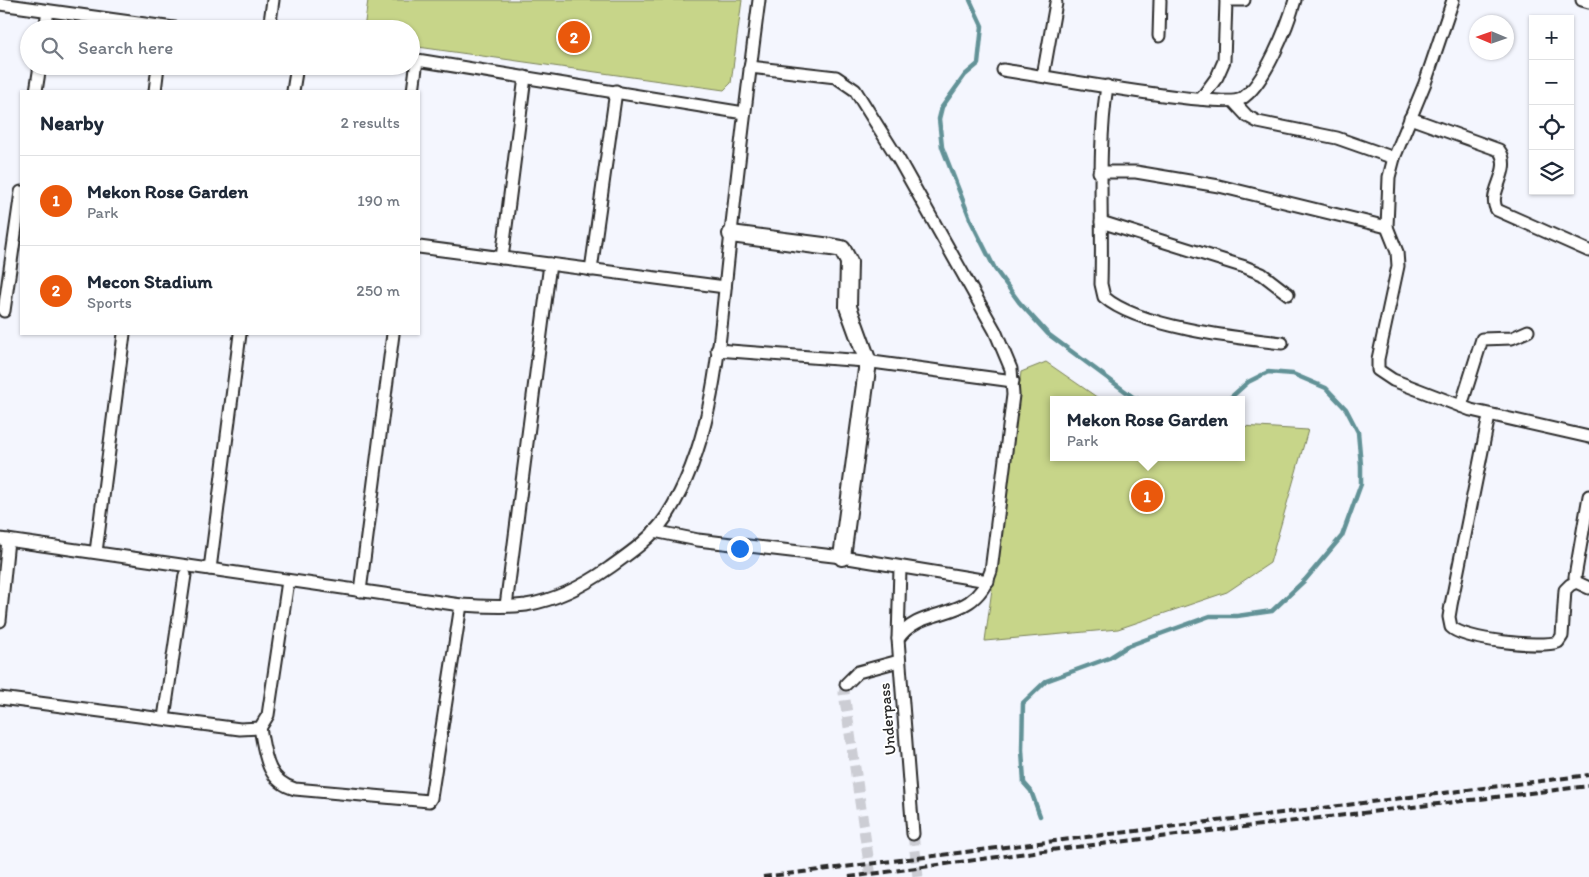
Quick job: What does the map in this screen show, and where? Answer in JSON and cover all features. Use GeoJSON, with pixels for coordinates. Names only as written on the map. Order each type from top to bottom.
{"type":"FeatureCollection","features":[{"type":"Feature","properties":{"kind":"street"},"geometry":{"type":"LineString","coordinates":[[270,20],[273,0]]}},
{"type":"Feature","properties":{"kind":"street"},"geometry":{"type":"LineString","coordinates":[[0,621],[4,539],[461,605],[506,606],[548,600],[571,590],[612,566],[654,531],[679,493],[700,438],[710,398],[717,350],[759,0]]}},
{"type":"Feature","properties":{"kind":"street"},"geometry":{"type":"LineString","coordinates":[[1159,36],[1160,0]]}},
{"type":"Feature","properties":{"kind":"street"},"geometry":{"type":"LineString","coordinates":[[1201,99],[1217,77],[1224,61],[1226,1],[1244,0]]}},
{"type":"Feature","properties":{"kind":"street"},"geometry":{"type":"LineString","coordinates":[[1003,70],[1106,86],[1234,102],[1244,97],[1265,72],[1295,0]]}},
{"type":"Feature","properties":{"kind":"street"},"geometry":{"type":"LineString","coordinates":[[1453,0],[1425,83],[1394,158],[1386,199],[1387,227],[1397,252],[1398,266],[1378,359],[1378,370],[1393,380],[1489,416],[1589,437]]}},
{"type":"Feature","properties":{"kind":"street"},"geometry":{"type":"LineString","coordinates":[[1582,0],[1589,2]]}},
{"type":"Feature","properties":{"kind":"street"},"geometry":{"type":"LineString","coordinates":[[1043,76],[1056,3]]}},
{"type":"Feature","properties":{"kind":"street"},"geometry":{"type":"LineString","coordinates":[[0,4],[109,20]]}},
{"type":"Feature","properties":{"kind":"street"},"geometry":{"type":"LineString","coordinates":[[46,20],[48,11]]}},
{"type":"Feature","properties":{"kind":"street"},"geometry":{"type":"LineString","coordinates":[[420,61],[744,113]]}},
{"type":"Feature","properties":{"kind":"street"},"geometry":{"type":"LineString","coordinates":[[750,67],[836,77],[855,90],[899,160],[996,331],[1007,354],[1013,380],[1012,413],[994,554],[988,580],[974,600],[946,613],[912,624],[905,629],[898,639]]}},
{"type":"Feature","properties":{"kind":"street"},"geometry":{"type":"LineString","coordinates":[[36,90],[39,75]]}},
{"type":"Feature","properties":{"kind":"street"},"geometry":{"type":"LineString","coordinates":[[155,90],[157,75]]}},
{"type":"Feature","properties":{"kind":"street"},"geometry":{"type":"LineString","coordinates":[[293,90],[296,75]]}},
{"type":"Feature","properties":{"kind":"street"},"geometry":{"type":"LineString","coordinates":[[413,90],[414,75]]}},
{"type":"Feature","properties":{"kind":"street"},"geometry":{"type":"LineString","coordinates":[[502,258],[524,77]]}},
{"type":"Feature","properties":{"kind":"street"},"geometry":{"type":"LineString","coordinates":[[1106,86],[1101,124],[1100,172],[1102,292],[1110,302],[1158,321],[1249,339],[1282,343]]}},
{"type":"Feature","properties":{"kind":"street"},"geometry":{"type":"LineString","coordinates":[[591,270],[616,91]]}},
{"type":"Feature","properties":{"kind":"street"},"geometry":{"type":"LineString","coordinates":[[1234,102],[1251,119],[1337,138],[1394,158]]}},
{"type":"Feature","properties":{"kind":"street"},"geometry":{"type":"LineString","coordinates":[[1410,118],[1499,150],[1504,164],[1494,201],[1497,210],[1589,250]]}},
{"type":"Feature","properties":{"kind":"street"},"geometry":{"type":"LineString","coordinates":[[1100,172],[1136,172],[1220,186],[1387,227]]}},
{"type":"Feature","properties":{"kind":"street"},"geometry":{"type":"LineString","coordinates":[[4,311],[20,199]]}},
{"type":"Feature","properties":{"kind":"street"},"geometry":{"type":"LineString","coordinates":[[1101,222],[1245,267],[1262,274],[1288,294]]}},
{"type":"Feature","properties":{"kind":"street"},"geometry":{"type":"LineString","coordinates":[[731,234],[842,249],[849,262],[848,307],[868,362],[842,557]]}},
{"type":"Feature","properties":{"kind":"street"},"geometry":{"type":"LineString","coordinates":[[420,247],[725,287]]}},
{"type":"Feature","properties":{"kind":"street"},"geometry":{"type":"LineString","coordinates":[[506,606],[550,264]]}},
{"type":"Feature","properties":{"kind":"street"},"geometry":{"type":"LineString","coordinates":[[1461,406],[1482,339],[1512,338],[1528,330]]}},
{"type":"Feature","properties":{"kind":"street"},"geometry":{"type":"LineString","coordinates":[[96,552],[124,335]]}},
{"type":"Feature","properties":{"kind":"street"},"geometry":{"type":"LineString","coordinates":[[210,569],[240,335]]}},
{"type":"Feature","properties":{"kind":"street"},"geometry":{"type":"LineString","coordinates":[[360,591],[393,335]]}},
{"type":"Feature","properties":{"kind":"street"},"geometry":{"type":"LineString","coordinates":[[717,350],[868,362],[1013,380]]}},
{"type":"Feature","properties":{"kind":"street"},"geometry":{"type":"LineString","coordinates":[[1489,416],[1451,605],[1449,617],[1451,627],[1467,635],[1542,644],[1558,642],[1562,636],[1565,590],[1576,582]]}},
{"type":"Feature","properties":{"kind":"street"},"geometry":{"type":"LineString","coordinates":[[1576,582],[1589,496]]}},
{"type":"Feature","properties":{"kind":"street"},"geometry":{"type":"LineString","coordinates":[[654,531],[698,540],[842,557],[900,568],[988,580]]}},
{"type":"Feature","properties":{"kind":"street"},"geometry":{"type":"LineString","coordinates":[[898,661],[900,568]]}},
{"type":"Feature","properties":{"kind":"street"},"geometry":{"type":"LineString","coordinates":[[164,718],[185,575]]}},
{"type":"Feature","properties":{"kind":"street"},"geometry":{"type":"LineString","coordinates":[[288,581],[268,715],[260,728],[270,772],[285,786],[320,792],[429,800],[432,798],[461,605]]}},
{"type":"Feature","properties":{"kind":"street"},"geometry":{"type":"LineString","coordinates":[[1576,582],[1589,588]]}},
{"type":"Feature","properties":{"kind":"street","name":"Underpass"},"geometry":{"type":"LineString","coordinates":[[846,684],[858,672],[898,661],[913,834]]}},
{"type":"Feature","properties":{"kind":"street"},"geometry":{"type":"LineString","coordinates":[[0,698],[240,729],[260,728]]}},
{"type":"Feature","properties":{"kind":"green space"},"geometry":{"type":"Polygon","coordinates":[[[368,0],[742,0],[731,83],[724,90],[420,47],[420,20],[365,20],[368,0]]]}},
{"type":"Feature","properties":{"kind":"green space"},"geometry":{"type":"Polygon","coordinates":[[[1046,362],[1095,396],[1050,396],[1050,461],[1245,461],[1245,426],[1308,430],[1270,563],[1227,592],[1118,629],[985,641],[1021,372],[1046,362]]]}},
{"type":"Feature","properties":{"kind":"waterway"},"geometry":{"type":"LineString","coordinates":[[970,0],[982,26],[978,64],[965,75],[942,107],[939,119],[942,147],[971,221],[995,269],[1019,302],[1048,334],[1132,396]]}},
{"type":"Feature","properties":{"kind":"waterway"},"geometry":{"type":"LineString","coordinates":[[1040,816],[1031,791],[1024,783],[1022,750],[1023,703],[1046,681],[1109,658],[1128,646],[1210,616],[1237,616],[1272,611],[1305,580],[1342,536],[1361,484],[1358,432],[1346,409],[1326,388],[1293,374],[1268,372],[1248,382],[1232,396]]}},
{"type":"Feature","properties":{"kind":"tunnel"},"geometry":{"type":"LineString","coordinates":[[846,684],[844,693],[871,877]]}},
{"type":"Feature","properties":{"kind":"tunnel"},"geometry":{"type":"LineString","coordinates":[[913,834],[918,877]]}},
{"type":"Feature","properties":{"kind":"railway"},"geometry":{"type":"LineString","coordinates":[[763,877],[1589,775]]}},
{"type":"Feature","properties":{"kind":"railway"},"geometry":{"type":"LineString","coordinates":[[849,877],[1034,852],[1589,786]]}},
{"type":"Feature","properties":{"kind":"place","name":"Mecon Stadium"},"geometry":{"type":"Point","coordinates":[574,37]}},
{"type":"Feature","properties":{"kind":"place","name":"Mekon Rose Garden"},"geometry":{"type":"Point","coordinates":[1147,496]}}]}
